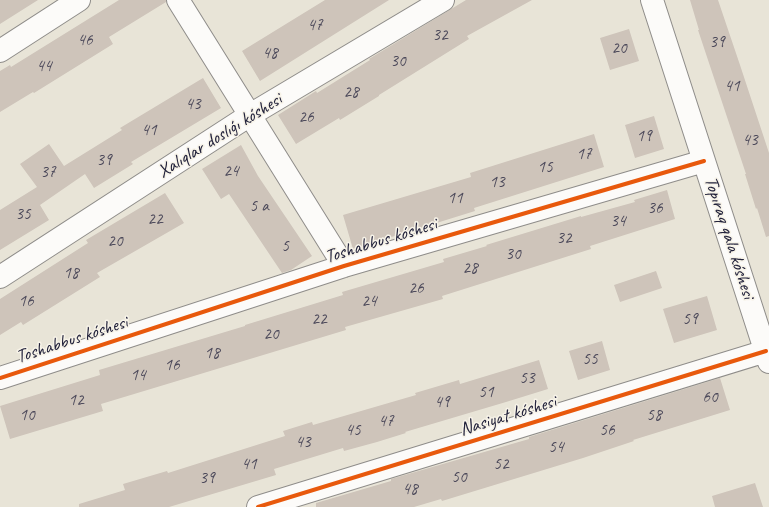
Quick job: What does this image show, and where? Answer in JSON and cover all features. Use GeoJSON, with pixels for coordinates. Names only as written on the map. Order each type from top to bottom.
{"type":"FeatureCollection","features":[{"type":"Feature","properties":{"kind":"street"},"geometry":{"type":"LineString","coordinates":[[0,51],[79,0]]}},
{"type":"Feature","properties":{"kind":"street"},"geometry":{"type":"LineString","coordinates":[[178,0],[344,266]]}},
{"type":"Feature","properties":{"kind":"street","name":"Xalıqlar doslıǵı kóshesi"},"geometry":{"type":"LineString","coordinates":[[0,277],[250,115],[443,0]]}},
{"type":"Feature","properties":{"kind":"street","name":"Topıraq qala kóshesi"},"geometry":{"type":"LineString","coordinates":[[652,0],[767,357]]}},
{"type":"Feature","properties":{"kind":"street","name":"Toshabbus kóshesi"},"geometry":{"type":"LineString","coordinates":[[0,378],[344,266],[704,161]]}},
{"type":"Feature","properties":{"kind":"street","name":"Nasiyat kóshesi"},"geometry":{"type":"LineString","coordinates":[[258,507],[767,357]]}},
{"type":"Feature","properties":{"kind":"building"},"geometry":{"type":"Polygon","coordinates":[[[0,0],[38,0],[0,24],[0,0]]]}},
{"type":"Feature","properties":{"kind":"building"},"geometry":{"type":"Polygon","coordinates":[[[119,0],[166,0],[166,2],[109,37],[113,44],[34,93],[33,92],[0,112],[0,71],[10,65],[11,67],[119,0]]]}},
{"type":"Feature","properties":{"kind":"building"},"geometry":{"type":"Polygon","coordinates":[[[325,0],[389,0],[260,81],[242,51],[325,0]]]}},
{"type":"Feature","properties":{"kind":"building"},"geometry":{"type":"Polygon","coordinates":[[[466,0],[532,0],[467,36],[469,39],[379,96],[340,120],[339,118],[296,144],[278,115],[316,91],[317,93],[370,60],[369,59],[466,0]]]}},
{"type":"Feature","properties":{"kind":"building"},"geometry":{"type":"Polygon","coordinates":[[[690,0],[718,0],[769,153],[769,236],[766,237],[698,30],[690,0]]]}},
{"type":"Feature","properties":{"kind":"building"},"geometry":{"type":"Polygon","coordinates":[[[629,29],[639,61],[610,70],[600,38],[629,29]]]}},
{"type":"Feature","properties":{"kind":"building"},"geometry":{"type":"Polygon","coordinates":[[[203,78],[221,108],[131,162],[133,164],[94,188],[85,174],[40,205],[49,220],[0,250],[0,210],[37,187],[20,164],[49,144],[64,166],[122,130],[120,128],[203,78]]]}},
{"type":"Feature","properties":{"kind":"building"},"geometry":{"type":"Polygon","coordinates":[[[654,116],[664,149],[635,158],[625,125],[654,116]]]}},
{"type":"Feature","properties":{"kind":"building"},"geometry":{"type":"Polygon","coordinates":[[[594,134],[604,167],[474,208],[475,211],[353,249],[343,215],[471,177],[470,173],[594,134]]]}},
{"type":"Feature","properties":{"kind":"building"},"geometry":{"type":"Polygon","coordinates":[[[241,145],[258,176],[312,256],[291,270],[282,273],[229,194],[221,199],[202,169],[241,145]]]}},
{"type":"Feature","properties":{"kind":"building"},"geometry":{"type":"Polygon","coordinates":[[[667,190],[675,219],[590,246],[591,249],[442,296],[443,299],[345,327],[346,330],[101,404],[103,411],[10,439],[0,406],[100,375],[99,370],[343,295],[342,292],[444,262],[443,259],[487,246],[486,245],[581,216],[635,202],[634,200],[667,190]]]}},
{"type":"Feature","properties":{"kind":"building"},"geometry":{"type":"Polygon","coordinates":[[[165,193],[184,223],[97,273],[100,277],[23,325],[21,322],[0,335],[0,299],[88,243],[86,240],[165,193]]]}},
{"type":"Feature","properties":{"kind":"building"},"geometry":{"type":"Polygon","coordinates":[[[656,271],[662,288],[620,302],[614,285],[656,271]]]}},
{"type":"Feature","properties":{"kind":"building"},"geometry":{"type":"Polygon","coordinates":[[[707,296],[717,330],[674,343],[663,309],[707,296]]]}},
{"type":"Feature","properties":{"kind":"building"},"geometry":{"type":"Polygon","coordinates":[[[602,341],[610,370],[578,380],[569,351],[602,341]]]}},
{"type":"Feature","properties":{"kind":"building"},"geometry":{"type":"Polygon","coordinates":[[[539,360],[548,389],[405,432],[406,433],[377,442],[344,451],[343,448],[274,469],[276,475],[169,507],[79,507],[79,504],[125,490],[123,484],[167,471],[168,473],[285,436],[283,431],[312,422],[313,425],[416,395],[415,393],[459,380],[460,384],[539,360]]]}},
{"type":"Feature","properties":{"kind":"building"},"geometry":{"type":"Polygon","coordinates":[[[720,378],[730,410],[633,440],[634,441],[583,458],[442,501],[441,499],[414,507],[316,507],[316,503],[391,481],[391,479],[529,439],[529,437],[720,378]]]}},
{"type":"Feature","properties":{"kind":"building"},"geometry":{"type":"Polygon","coordinates":[[[755,483],[763,507],[715,507],[712,496],[755,483]]]}},
{"type":"Feature","properties":{"kind":"cycle path"},"geometry":{"type":"LineString","coordinates":[[0,378],[344,266],[704,161]]}},
{"type":"Feature","properties":{"kind":"cycle path"},"geometry":{"type":"LineString","coordinates":[[258,507],[766,351]]}}]}
